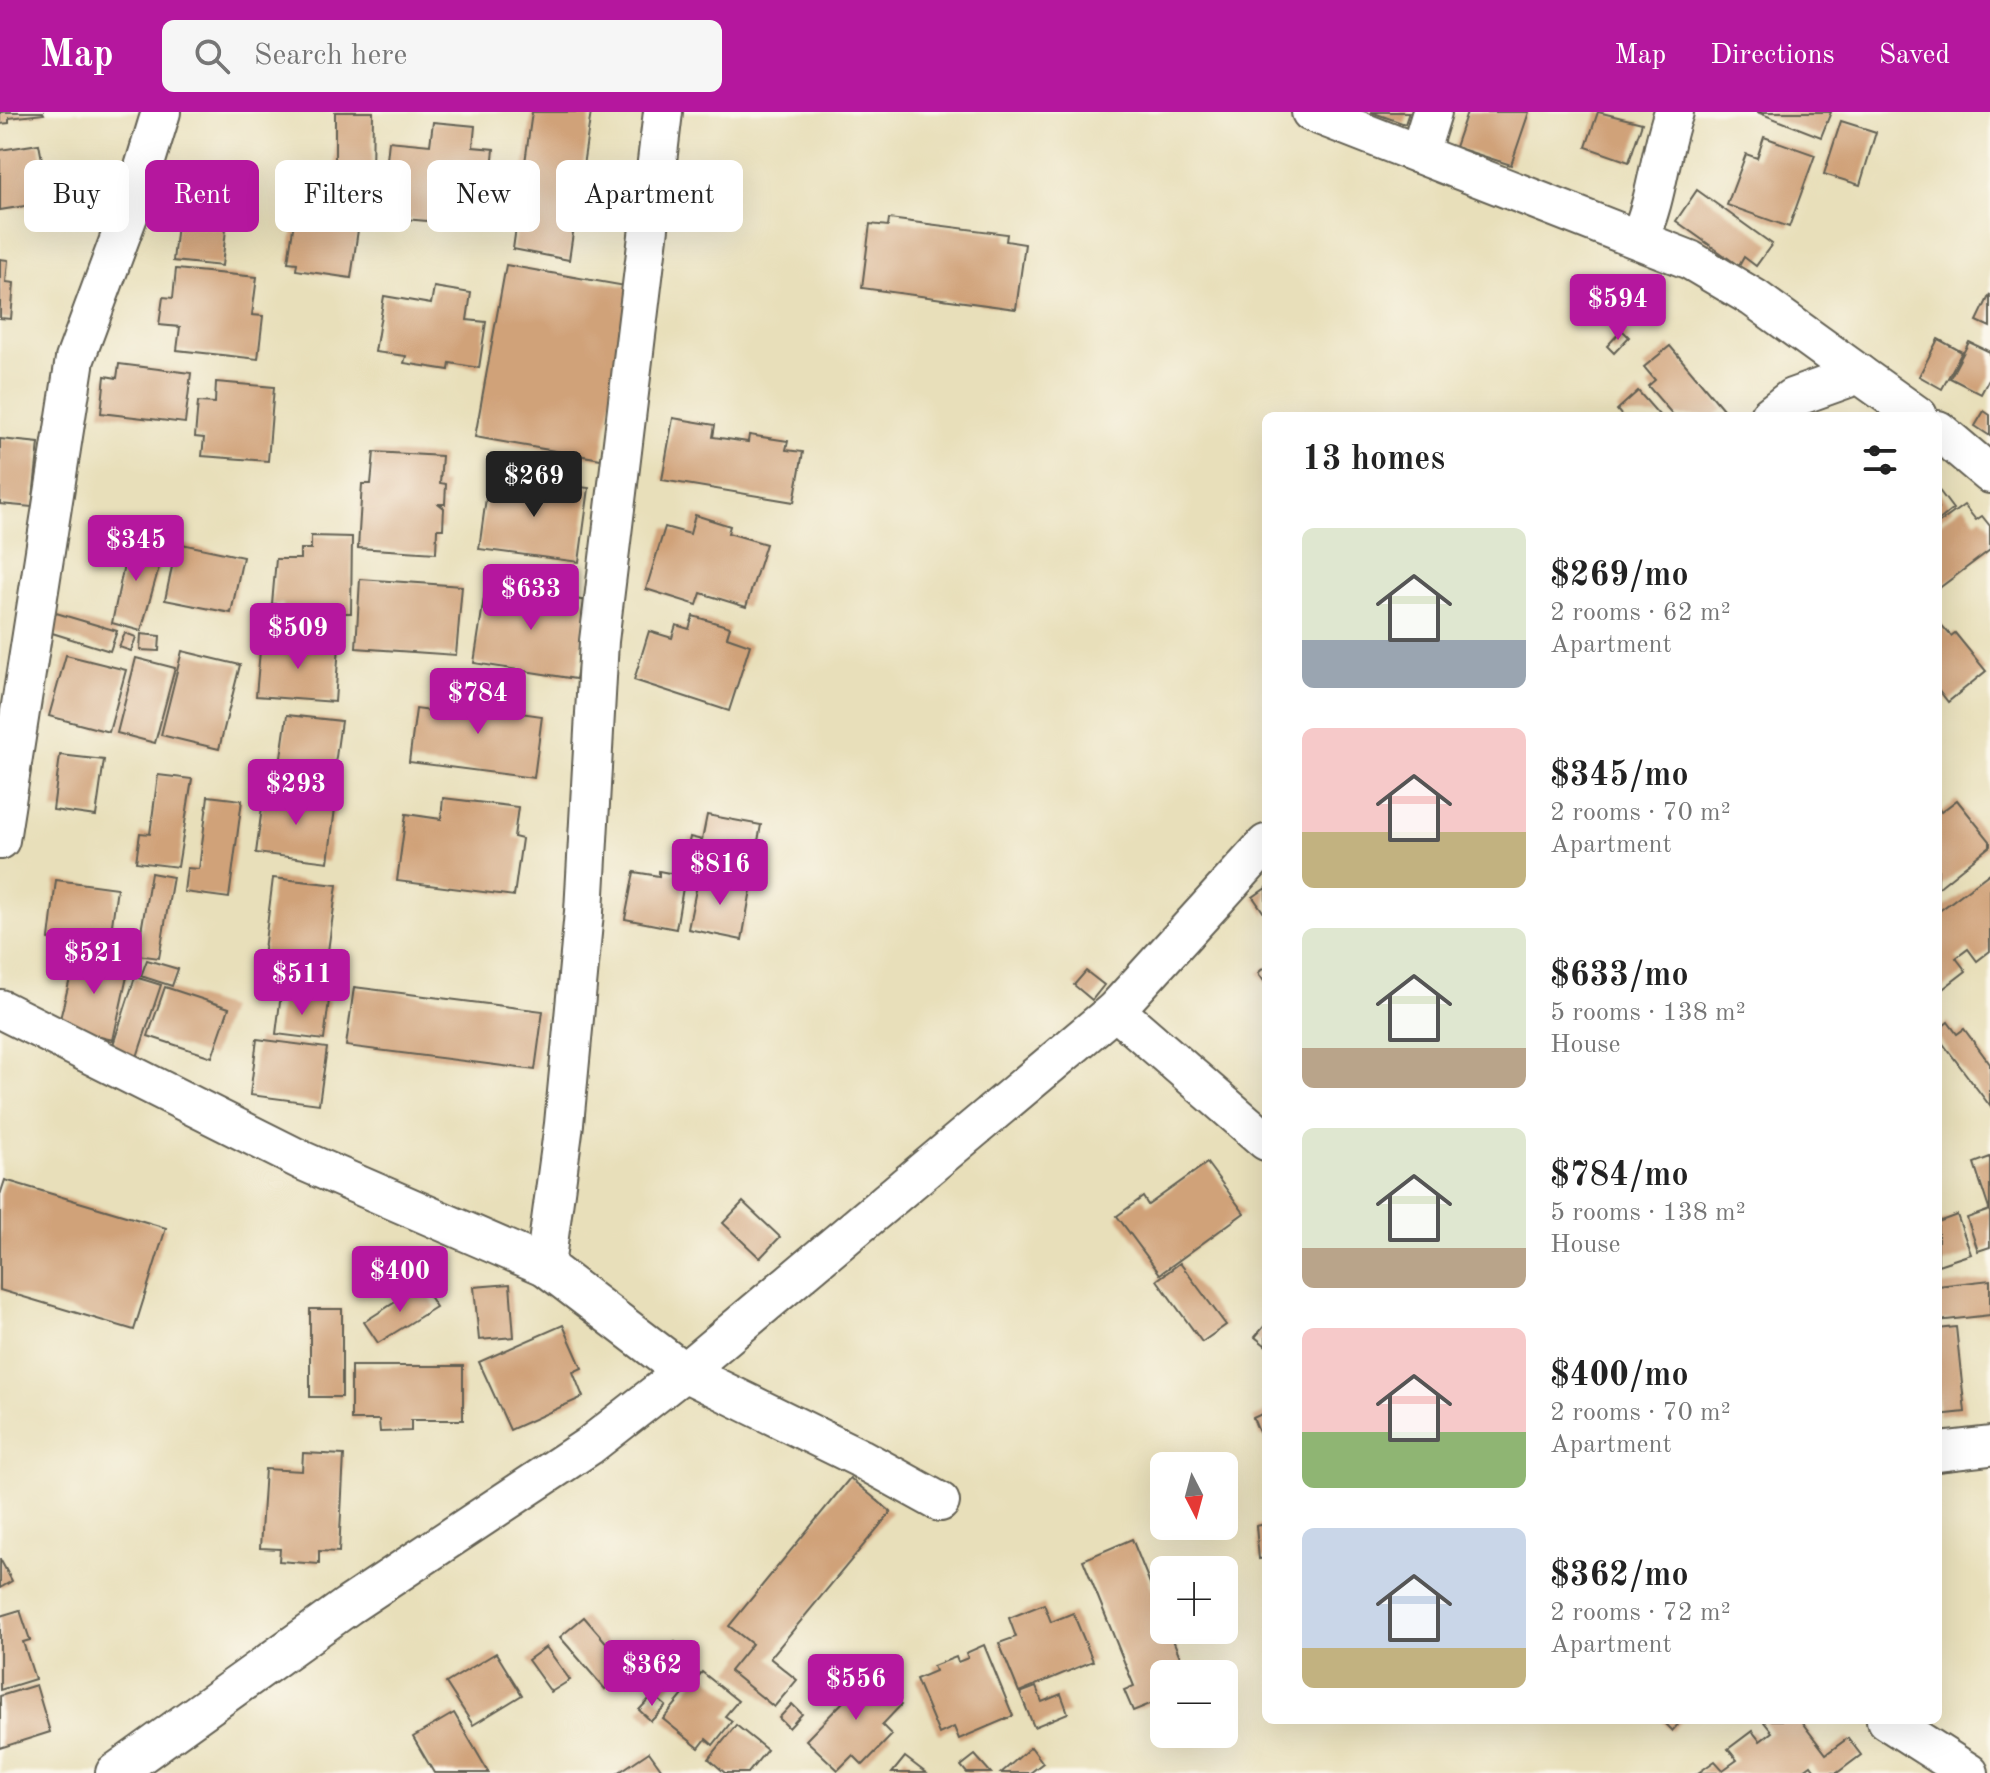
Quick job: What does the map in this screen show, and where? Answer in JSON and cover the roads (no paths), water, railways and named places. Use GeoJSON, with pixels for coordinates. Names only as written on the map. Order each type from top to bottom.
{"type":"FeatureCollection","features":[{"type":"Feature","properties":{"kind":"street"},"geometry":{"type":"LineString","coordinates":[[0,840],[75,359],[134,200],[161,112]]}},
{"type":"Feature","properties":{"kind":"street"},"geometry":{"type":"LineString","coordinates":[[545,1266],[564,1124],[584,912],[599,641],[663,112]]}},
{"type":"Feature","properties":{"kind":"street"},"geometry":{"type":"LineString","coordinates":[[1311,112],[1639,238],[1720,276],[1912,412]]}},
{"type":"Feature","properties":{"kind":"street"},"geometry":{"type":"LineString","coordinates":[[1419,154],[1432,112]]}},
{"type":"Feature","properties":{"kind":"street"},"geometry":{"type":"LineString","coordinates":[[1639,238],[1651,212],[1661,150],[1674,112]]}},
{"type":"Feature","properties":{"kind":"street"},"geometry":{"type":"LineString","coordinates":[[1774,412],[1792,398],[1859,374]]}},
{"type":"Feature","properties":{"kind":"street"},"geometry":{"type":"LineString","coordinates":[[1942,433],[1990,474]]}},
{"type":"Feature","properties":{"kind":"street"},"geometry":{"type":"LineString","coordinates":[[115,1773],[348,1606],[589,1446],[684,1372],[1115,1010],[1262,848]]}},
{"type":"Feature","properties":{"kind":"street"},"geometry":{"type":"LineString","coordinates":[[0,1009],[303,1161],[545,1266],[684,1372],[860,1458],[940,1502]]}},
{"type":"Feature","properties":{"kind":"street"},"geometry":{"type":"LineString","coordinates":[[1115,1010],[1262,1138]]}},
{"type":"Feature","properties":{"kind":"street"},"geometry":{"type":"LineString","coordinates":[[1942,1452],[1990,1446]]}},
{"type":"Feature","properties":{"kind":"street"},"geometry":{"type":"LineString","coordinates":[[1892,1724],[1969,1773]]}}]}
